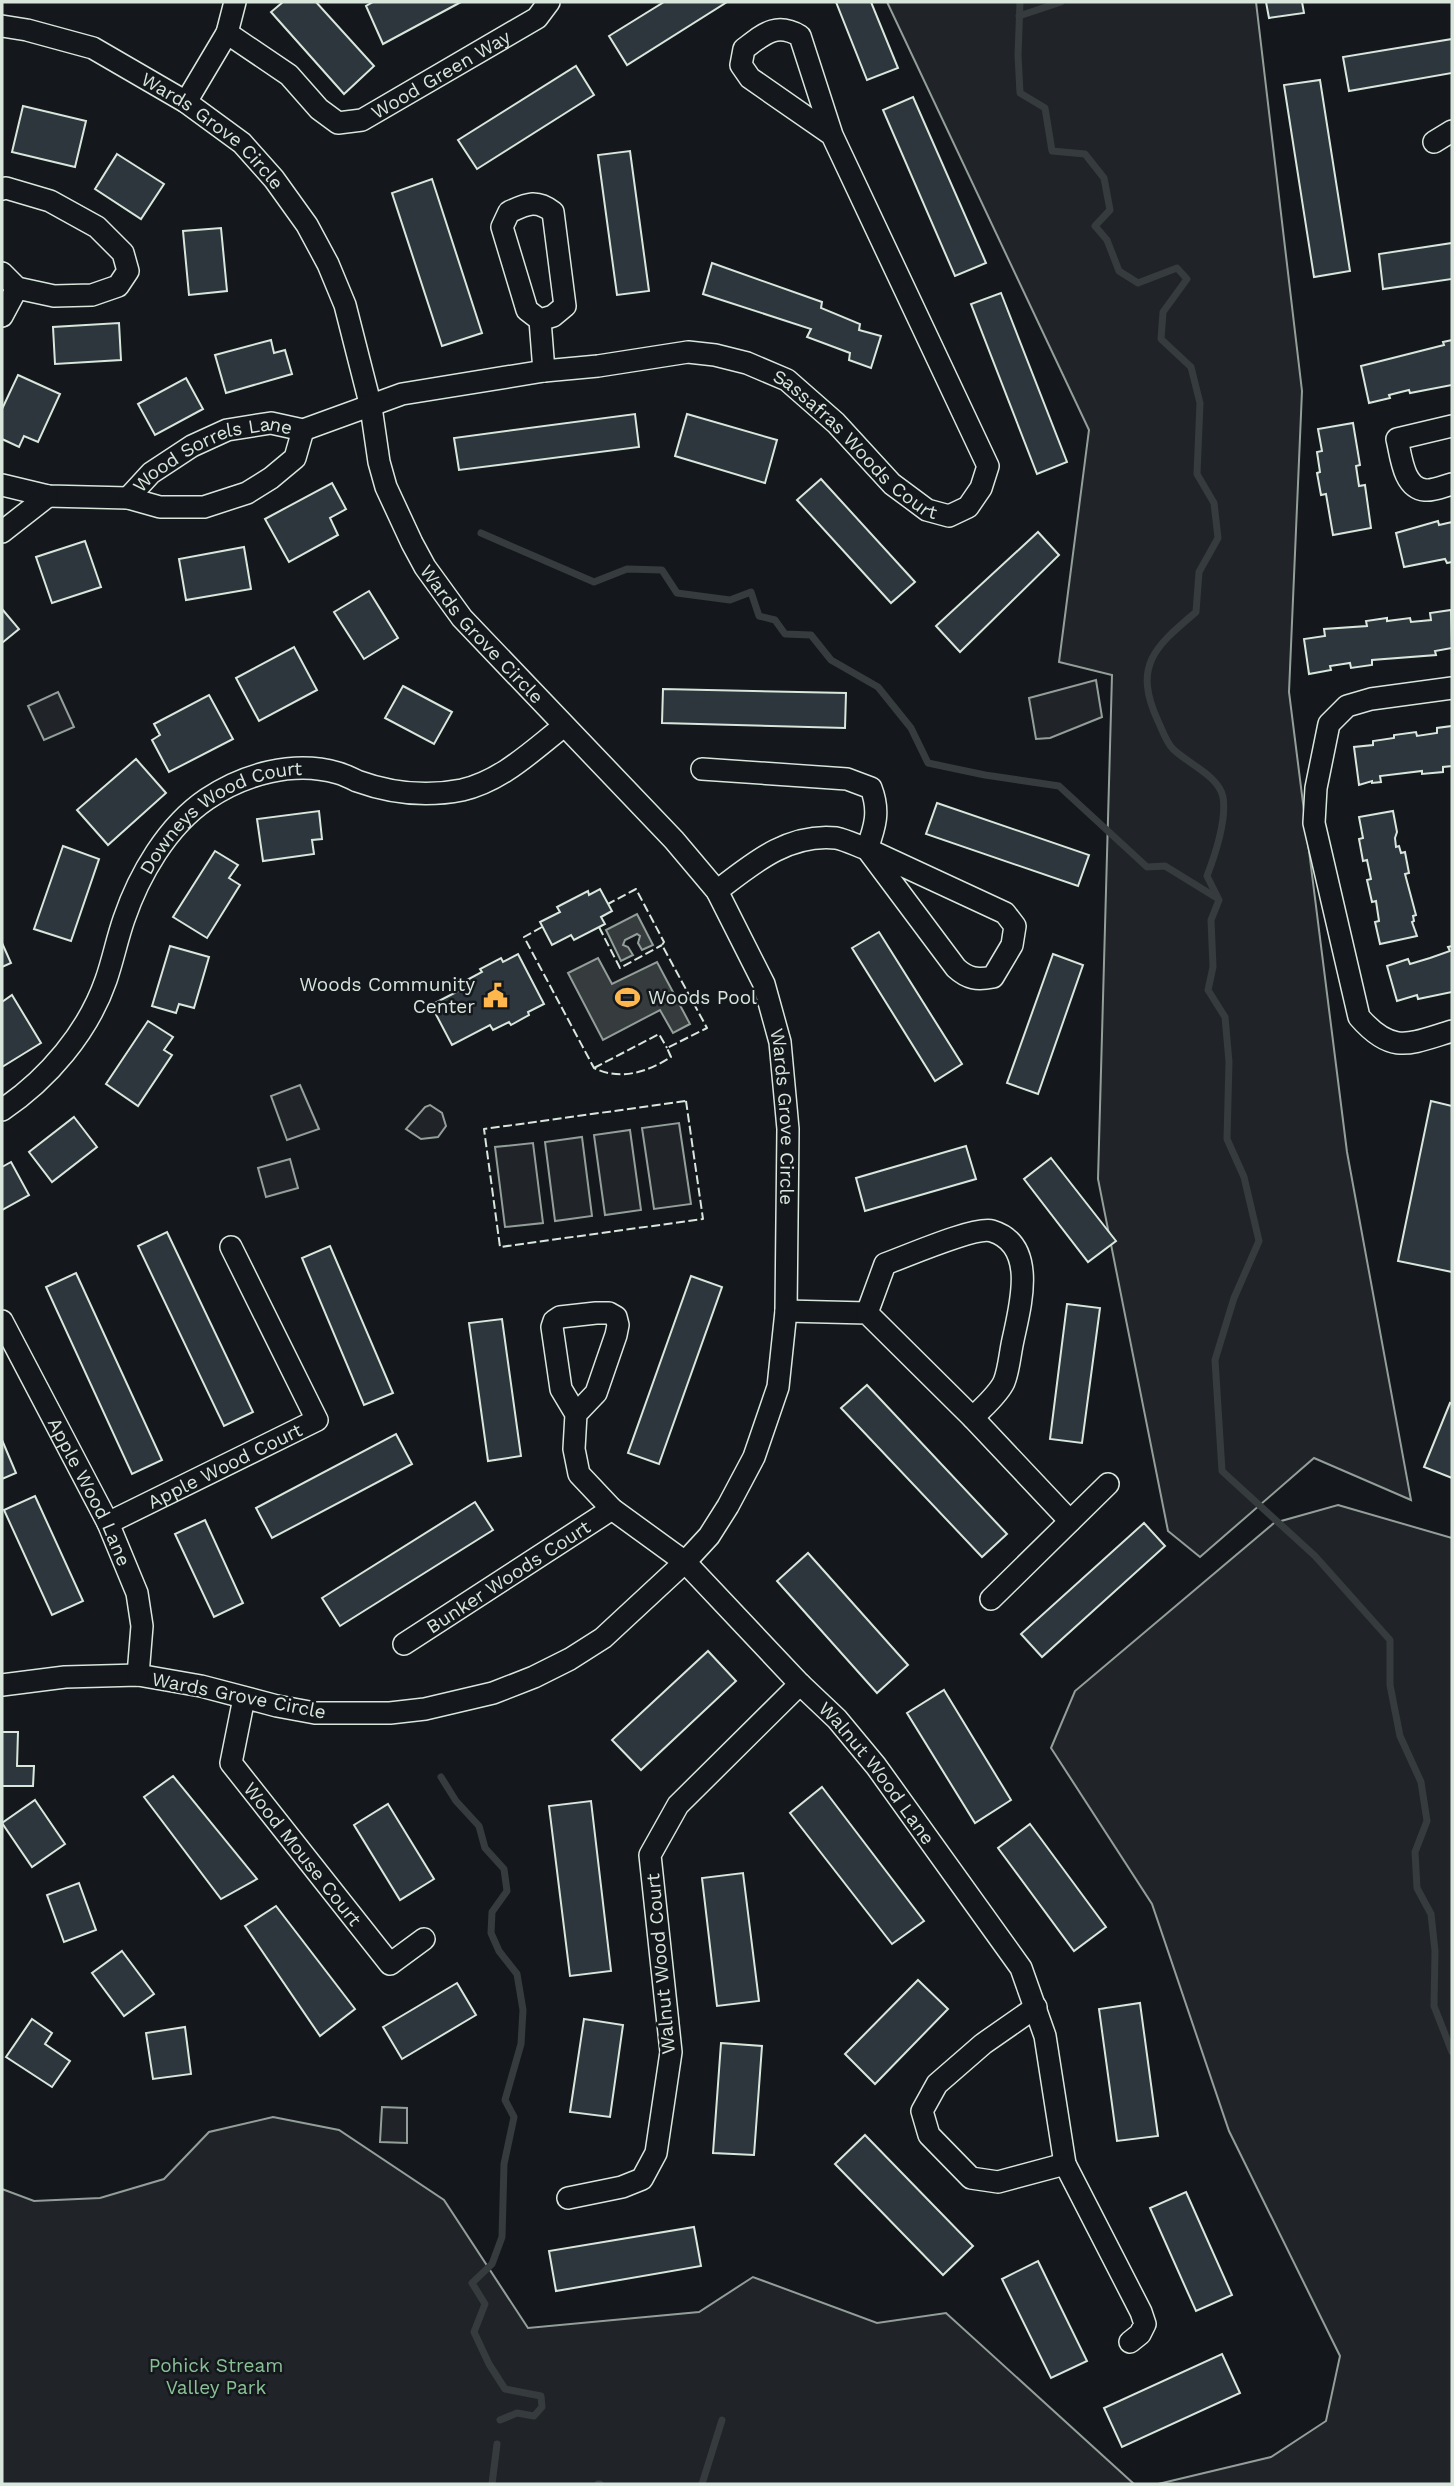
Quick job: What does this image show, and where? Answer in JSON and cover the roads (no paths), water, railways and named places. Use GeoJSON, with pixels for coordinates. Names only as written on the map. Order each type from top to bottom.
{"type":"FeatureCollection","features":[{"type":"Feature","properties":{"kind":"street"},"geometry":{"type":"LineString","coordinates":[[186,102],[227,33],[235,2]]}},
{"type":"Feature","properties":{"kind":"street","name":"Wood Green Way"},"geometry":{"type":"LineString","coordinates":[[227,33],[289,75],[319,109],[338,122],[362,120],[537,18],[550,2]]}},
{"type":"Feature","properties":{"kind":"street","name":"Wards Grove Circle"},"geometry":{"type":"LineString","coordinates":[[2,26],[93,48],[186,102],[242,143],[274,179],[307,225],[328,264],[345,305],[371,407],[379,462],[386,487],[403,526],[425,567],[462,618],[674,840],[717,891],[764,984],[780,1042],[788,1129],[786,1311],[778,1387],[754,1457],[709,1536],[603,1638],[534,1677],[492,1693],[425,1709],[354,1714],[315,1713],[201,1686],[138,1675],[65,1677],[2,1685]]}},
{"type":"Feature","properties":{"kind":"street","name":"Sassafras Woods Court"},"geometry":{"type":"LineString","coordinates":[[371,407],[401,394],[544,371],[598,366],[688,352],[715,355],[747,363],[787,380],[836,423],[892,484],[927,510],[948,516],[968,507],[981,488],[988,466],[832,135],[800,36],[788,29],[769,31],[744,49],[741,65],[750,78],[832,135]]}},
{"type":"Feature","properties":{"kind":"street"},"geometry":{"type":"LineString","coordinates":[[1434,142],[1452,131]]}},
{"type":"Feature","properties":{"kind":"street"},"geometry":{"type":"LineString","coordinates":[[2,189],[50,201],[97,227],[123,253],[128,271],[118,286],[92,295],[54,296],[9,280],[2,316]]}},
{"type":"Feature","properties":{"kind":"street"},"geometry":{"type":"LineString","coordinates":[[540,320],[553,316],[565,306],[552,212],[542,204],[526,204],[509,212],[502,227],[527,310],[540,320],[544,371]]}},
{"type":"Feature","properties":{"kind":"street","name":"Wood Sorrels Lane"},"geometry":{"type":"LineString","coordinates":[[128,498],[151,472],[192,446],[227,430],[271,423],[303,430],[371,407]]}},
{"type":"Feature","properties":{"kind":"street"},"geometry":{"type":"LineString","coordinates":[[1452,426],[1397,439],[1406,476],[1412,485],[1424,490],[1452,484]]}},
{"type":"Feature","properties":{"kind":"street","name":"Wood Sorrels Lane"},"geometry":{"type":"LineString","coordinates":[[2,485],[48,496],[128,498],[160,507],[204,507],[247,493],[271,478],[295,458],[303,430]]}},
{"type":"Feature","properties":{"kind":"street"},"geometry":{"type":"LineString","coordinates":[[2,532],[48,496]]}},
{"type":"Feature","properties":{"kind":"street"},"geometry":{"type":"LineString","coordinates":[[1452,688],[1371,699],[1347,706],[1329,724],[1316,788],[1314,823],[1359,1017],[1372,1032],[1388,1041],[1408,1044],[1452,1031]]}},
{"type":"Feature","properties":{"kind":"street","name":"Downeys Wood Court"},"geometry":{"type":"LineString","coordinates":[[2,1110],[37,1082],[61,1057],[80,1031],[106,981],[124,919],[137,886],[149,864],[177,826],[206,799],[241,780],[288,769],[338,773],[369,784],[409,792],[437,793],[464,789],[505,771],[564,726]]}},
{"type":"Feature","properties":{"kind":"street"},"geometry":{"type":"LineString","coordinates":[[702,769],[847,779],[871,788],[878,811],[867,849]]}},
{"type":"Feature","properties":{"kind":"street"},"geometry":{"type":"LineString","coordinates":[[717,891],[770,852],[796,841],[836,838],[867,849],[1005,913],[1015,926],[1012,945],[993,977],[979,980],[966,977],[956,968],[867,849]]}},
{"type":"Feature","properties":{"kind":"street"},"geometry":{"type":"LineString","coordinates":[[867,1313],[885,1264],[971,1232],[989,1230],[1006,1238],[1017,1255],[1023,1272],[1023,1292],[1004,1383],[973,1418]]}},
{"type":"Feature","properties":{"kind":"street","name":"Apple Wood Court"},"geometry":{"type":"LineString","coordinates":[[108,1523],[317,1420],[231,1247]]}},
{"type":"Feature","properties":{"kind":"street"},"geometry":{"type":"LineString","coordinates":[[786,1311],[867,1313],[973,1418],[1070,1521]]}},
{"type":"Feature","properties":{"kind":"street"},"geometry":{"type":"LineString","coordinates":[[609,1313],[616,1317],[616,1335],[596,1393],[576,1413],[561,1389],[552,1327],[554,1321],[560,1317],[609,1313]]}},
{"type":"Feature","properties":{"kind":"street","name":"Apple Wood Lane"},"geometry":{"type":"LineString","coordinates":[[2,1321],[108,1523],[137,1593],[142,1626],[138,1675]]}},
{"type":"Feature","properties":{"kind":"street","name":"Walnut Wood Lane"},"geometry":{"type":"LineString","coordinates":[[576,1413],[573,1449],[579,1474],[612,1509],[685,1562],[800,1684],[837,1719],[876,1766],[1021,1968],[1045,2036],[1065,2164],[1142,2312],[1145,2325],[1130,2342]]}},
{"type":"Feature","properties":{"kind":"street"},"geometry":{"type":"LineString","coordinates":[[991,1599],[1108,1484]]}},
{"type":"Feature","properties":{"kind":"street","name":"Bunker Woods Court"},"geometry":{"type":"LineString","coordinates":[[404,1644],[612,1509]]}},
{"type":"Feature","properties":{"kind":"street","name":"Walnut Wood Court"},"geometry":{"type":"LineString","coordinates":[[568,2198],[622,2187],[642,2179],[656,2153],[671,2052],[650,1855],[678,1805],[800,1684]]}},
{"type":"Feature","properties":{"kind":"street","name":"Wood Mouse Court"},"geometry":{"type":"LineString","coordinates":[[244,1698],[231,1763],[390,1964],[424,1939]]}},
{"type":"Feature","properties":{"kind":"street"},"geometry":{"type":"LineString","coordinates":[[1035,2007],[984,2044],[937,2084],[922,2111],[929,2135],[971,2178],[998,2182],[1065,2164]]}},
{"type":"Feature","properties":{"kind":"waterway"},"geometry":{"type":"LineString","coordinates":[[1020,2],[1020,93],[1045,108],[1052,151],[1085,154],[1104,178],[1110,210],[1095,226],[1107,240],[1119,271],[1138,283],[1177,268],[1187,279],[1163,312],[1161,339],[1191,367],[1200,403],[1197,474],[1214,503],[1218,538],[1199,572],[1196,612],[1170,636],[1152,658],[1147,685],[1168,743],[1209,776],[1220,789],[1224,806],[1217,848],[1207,876],[1219,900],[1211,920],[1213,967],[1208,990],[1225,1017],[1229,1062],[1227,1139],[1244,1177],[1259,1241],[1234,1298],[1215,1360],[1222,1471],[1315,1556],[1390,1640],[1390,1685],[1400,1736],[1421,1782],[1427,1821],[1415,1852],[1417,1888],[1431,1914],[1435,1951],[1434,2006],[1452,2052]]}},
{"type":"Feature","properties":{"kind":"waterway"},"geometry":{"type":"LineString","coordinates":[[1019,16],[1061,2]]}},
{"type":"Feature","properties":{"kind":"waterway"},"geometry":{"type":"LineString","coordinates":[[481,533],[594,582],[627,569],[662,570],[677,593],[730,600],[751,592],[759,616],[775,620],[785,634],[811,635],[831,660],[878,687],[911,728],[928,763],[1059,786],[1147,867],[1165,866],[1217,898]]}},
{"type":"Feature","properties":{"kind":"waterway"},"geometry":{"type":"LineString","coordinates":[[441,1777],[456,1801],[479,1826],[485,1848],[504,1869],[507,1891],[492,1912],[491,1933],[499,1951],[517,1974],[523,2010],[521,2044],[505,2100],[514,2117],[504,2164],[502,2237],[492,2264],[472,2283],[485,2304],[474,2332],[489,2364],[505,2389],[541,2396],[542,2407],[534,2416],[517,2413],[500,2420]]}},
{"type":"Feature","properties":{"kind":"waterway"},"geometry":{"type":"LineString","coordinates":[[702,2484],[722,2420]]}},
{"type":"Feature","properties":{"kind":"waterway"},"geometry":{"type":"LineString","coordinates":[[492,2484],[497,2444]]}},
{"type":"Feature","properties":{"kind":"place","name":"Woods Community Center"},"geometry":{"type":"Point","coordinates":[495,995]}},
{"type":"Feature","properties":{"kind":"place","name":"Woods Pool"},"geometry":{"type":"Point","coordinates":[628,997]}},
{"type":"Feature","properties":{"kind":"park label","name":"Pohick Stream Valley Park"},"geometry":{"type":"Point","coordinates":[216,2376]}}]}
